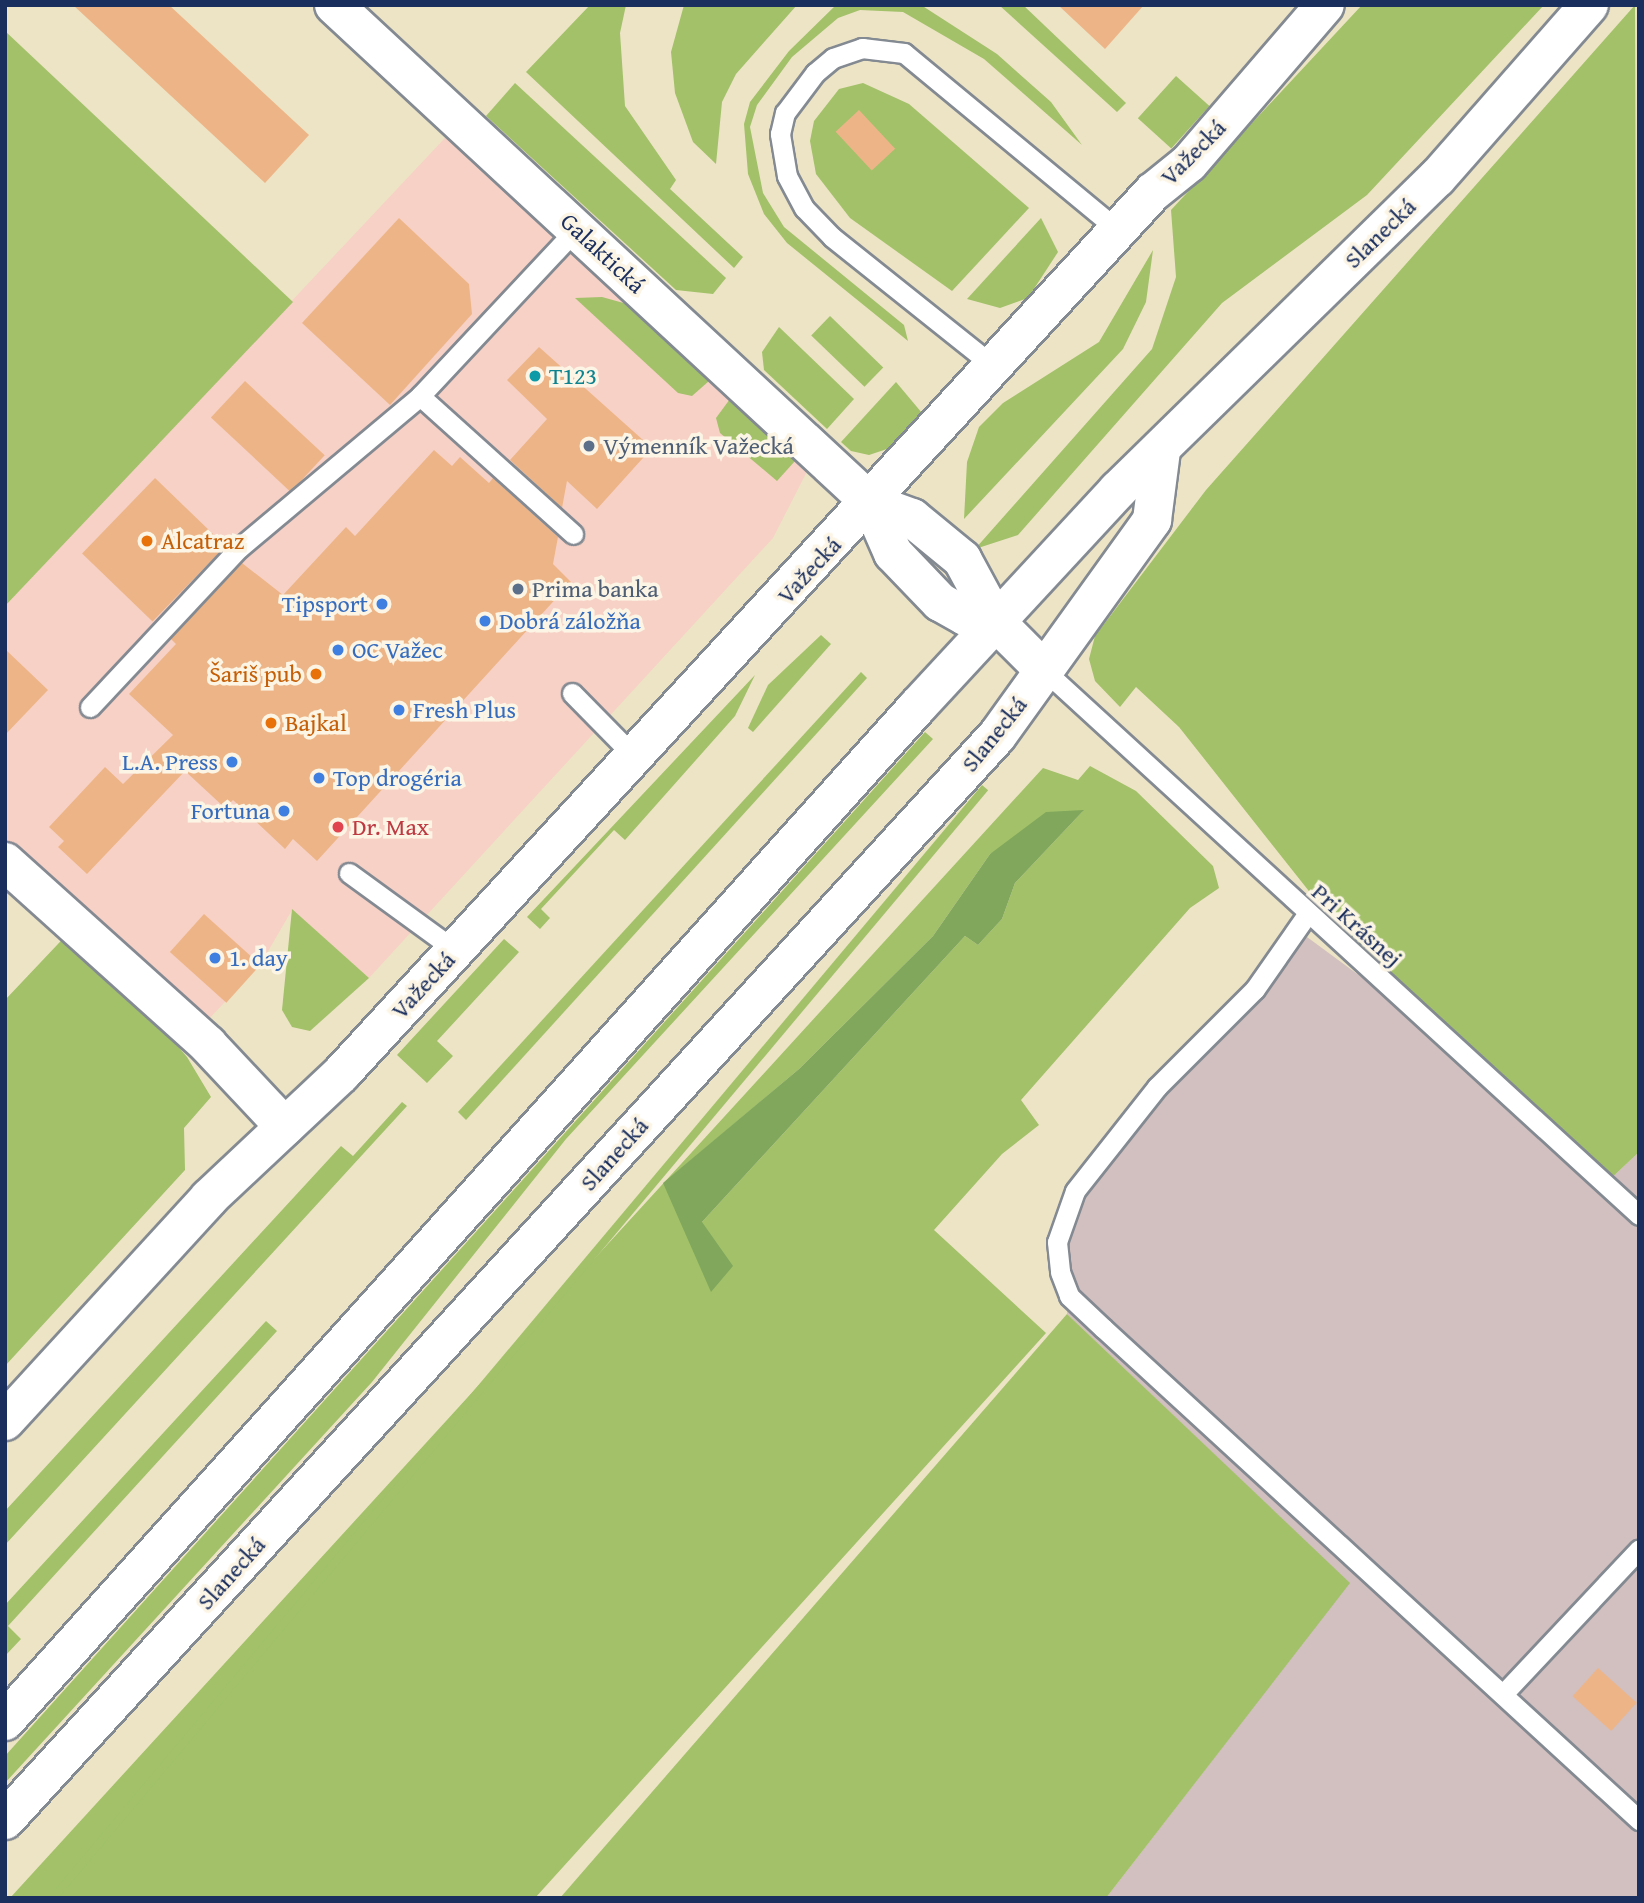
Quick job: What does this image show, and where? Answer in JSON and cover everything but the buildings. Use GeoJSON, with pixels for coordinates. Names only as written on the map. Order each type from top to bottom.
{"type":"FeatureCollection","features":[{"type":"Feature","properties":{"kind":"main road","name":"Galaktická"},"geometry":{"type":"LineString","coordinates":[[334,5],[871,503],[910,573],[950,609],[996,622],[1044,670]]}},
{"type":"Feature","properties":{"kind":"main road","name":"Važecká"},"geometry":{"type":"LineString","coordinates":[[5,1421],[209,1198],[285,1127],[455,950],[996,368],[1118,230],[1189,163],[1325,5]]}},
{"type":"Feature","properties":{"kind":"main road","name":"Slanecká"},"geometry":{"type":"LineString","coordinates":[[5,1720],[362,1328],[557,1100],[996,622],[1161,451],[1437,178],[1589,5]]}},
{"type":"Feature","properties":{"kind":"main road","name":"Slanecká"},"geometry":{"type":"LineString","coordinates":[[5,1820],[997,736],[1152,520],[1161,451]]}},
{"type":"Feature","properties":{"kind":"main road"},"geometry":{"type":"LineString","coordinates":[[5,862],[208,1045],[285,1127]]}},
{"type":"Feature","properties":{"kind":"lane"},"geometry":{"type":"LineString","coordinates":[[996,368],[804,208],[787,176],[780,134],[785,113],[809,80],[834,58],[862,48],[904,53],[1118,230]]}},
{"type":"Feature","properties":{"kind":"lane"},"geometry":{"type":"LineString","coordinates":[[90,707],[239,548],[420,396],[577,228]]}},
{"type":"Feature","properties":{"kind":"lane"},"geometry":{"type":"LineString","coordinates":[[420,396],[573,534]]}},
{"type":"Feature","properties":{"kind":"lane","name":"Pri Krásnej"},"geometry":{"type":"LineString","coordinates":[[1044,670],[1639,1215]]}},
{"type":"Feature","properties":{"kind":"lane"},"geometry":{"type":"LineString","coordinates":[[572,694],[635,757]]}},
{"type":"Feature","properties":{"kind":"lane"},"geometry":{"type":"LineString","coordinates":[[349,873],[455,950]]}},
{"type":"Feature","properties":{"kind":"lane"},"geometry":{"type":"LineString","coordinates":[[1308,913],[1255,989],[1157,1087],[1075,1191],[1057,1242],[1060,1272],[1069,1296],[1358,1567],[1504,1693],[1639,1820]]}},
{"type":"Feature","properties":{"kind":"lane"},"geometry":{"type":"LineString","coordinates":[[1504,1693],[1639,1549]]}},
{"type":"Feature","properties":{"kind":"shaded area"},"geometry":{"type":"Polygon","coordinates":[[[459,123],[817,452],[773,538],[369,978],[292,910],[260,965],[205,1023],[5,862],[5,606],[459,123]]]}},
{"type":"Feature","properties":{"kind":"shaded area"},"geometry":{"type":"Polygon","coordinates":[[[1307,937],[1455,1046],[1605,1184],[1639,1152],[1639,1898],[1106,1898],[1349,1583],[1067,1314],[1069,1296],[1060,1272],[1075,1191],[1157,1087],[1307,937]]]}},
{"type":"Feature","properties":{"kind":"green space"},"geometry":{"type":"Polygon","coordinates":[[[590,5],[626,5],[620,33],[625,106],[676,180],[670,189],[743,257],[734,268],[526,72],[590,5]]]}},
{"type":"Feature","properties":{"kind":"green space"},"geometry":{"type":"Polygon","coordinates":[[[684,5],[797,5],[736,74],[722,102],[716,164],[693,142],[675,93],[671,52],[684,5]]]}},
{"type":"Feature","properties":{"kind":"green space"},"geometry":{"type":"Polygon","coordinates":[[[836,5],[921,5],[997,54],[1051,102],[1082,145],[984,59],[903,12],[860,10],[838,18],[792,57],[757,105],[750,127],[763,193],[784,227],[904,325],[908,341],[787,243],[764,214],[748,174],[744,124],[750,102],[789,51],[836,5]]]}},
{"type":"Feature","properties":{"kind":"green space"},"geometry":{"type":"Polygon","coordinates":[[[999,5],[1023,5],[1126,103],[1117,112],[999,5]]]}},
{"type":"Feature","properties":{"kind":"green space"},"geometry":{"type":"Polygon","coordinates":[[[1362,5],[1544,5],[1367,195],[1222,303],[1018,535],[975,549],[1152,349],[1176,277],[1171,210],[1362,5]]]}},
{"type":"Feature","properties":{"kind":"green space"},"geometry":{"type":"Polygon","coordinates":[[[1635,5],[1639,1152],[1605,1184],[1455,1046],[1316,900],[1179,727],[1136,687],[1120,707],[1095,681],[1089,659],[1095,636],[1206,490],[1635,5]]]}},
{"type":"Feature","properties":{"kind":"green space"},"geometry":{"type":"Polygon","coordinates":[[[5,31],[293,302],[5,606],[5,31]]]}},
{"type":"Feature","properties":{"kind":"green space"},"geometry":{"type":"Polygon","coordinates":[[[1176,76],[1209,106],[1171,148],[1138,118],[1176,76]]]}},
{"type":"Feature","properties":{"kind":"green space"},"geometry":{"type":"Polygon","coordinates":[[[515,83],[726,278],[713,294],[676,290],[486,116],[515,83]]]}},
{"type":"Feature","properties":{"kind":"green space"},"geometry":{"type":"Polygon","coordinates":[[[863,83],[909,104],[1029,208],[952,291],[850,218],[816,174],[810,141],[814,121],[839,89],[863,83]]]}},
{"type":"Feature","properties":{"kind":"green space"},"geometry":{"type":"Polygon","coordinates":[[[1041,218],[1058,252],[1028,298],[1000,308],[967,299],[1041,218]]]}},
{"type":"Feature","properties":{"kind":"green space"},"geometry":{"type":"Polygon","coordinates":[[[1153,250],[1146,302],[1123,349],[964,519],[967,462],[979,427],[1003,403],[1099,342],[1153,250]]]}},
{"type":"Feature","properties":{"kind":"green space"},"geometry":{"type":"Polygon","coordinates":[[[602,297],[627,304],[709,381],[692,396],[678,393],[575,298],[602,297]]]}},
{"type":"Feature","properties":{"kind":"green space"},"geometry":{"type":"Polygon","coordinates":[[[830,316],[883,367],[864,387],[811,335],[830,316]]]}},
{"type":"Feature","properties":{"kind":"green space"},"geometry":{"type":"Polygon","coordinates":[[[779,327],[854,399],[827,429],[764,370],[762,352],[779,327]]]}},
{"type":"Feature","properties":{"kind":"green space"},"geometry":{"type":"Polygon","coordinates":[[[896,382],[922,413],[890,448],[869,455],[851,451],[841,442],[896,382]]]}},
{"type":"Feature","properties":{"kind":"green space"},"geometry":{"type":"Polygon","coordinates":[[[730,399],[795,461],[777,481],[720,433],[716,418],[730,399]]]}},
{"type":"Feature","properties":{"kind":"green space"},"geometry":{"type":"Polygon","coordinates":[[[821,635],[831,644],[753,732],[748,728],[768,685],[821,635]]]}},
{"type":"Feature","properties":{"kind":"green space"},"geometry":{"type":"Polygon","coordinates":[[[861,672],[867,678],[466,1120],[458,1112],[861,672]]]}},
{"type":"Feature","properties":{"kind":"green space"},"geometry":{"type":"Polygon","coordinates":[[[755,675],[735,716],[625,840],[614,830],[541,909],[550,918],[540,929],[527,917],[755,675]]]}},
{"type":"Feature","properties":{"kind":"green space"},"geometry":{"type":"Polygon","coordinates":[[[925,732],[933,739],[566,1139],[372,1382],[5,1783],[5,1756],[925,732]]]}},
{"type":"Feature","properties":{"kind":"green space"},"geometry":{"type":"Polygon","coordinates":[[[1090,766],[1136,791],[1213,866],[1219,888],[1190,908],[1021,1100],[1039,1125],[1002,1154],[934,1230],[1046,1333],[535,1898],[10,1898],[1043,768],[1078,780],[1090,766]],[[1083,811],[990,854],[933,936],[799,1069],[664,1183],[702,1222],[965,936],[978,945],[1002,919],[1015,883],[1083,811]]]}},
{"type":"Feature","properties":{"kind":"green space"},"geometry":{"type":"Polygon","coordinates":[[[982,785],[988,790],[59,1898],[52,1893],[982,785]]]}},
{"type":"Feature","properties":{"kind":"green space"},"geometry":{"type":"Polygon","coordinates":[[[1084,810],[1015,883],[1002,919],[978,945],[965,936],[702,1222],[733,1266],[711,1292],[663,1183],[799,1069],[933,936],[990,854],[1046,812],[1084,810]]]}},
{"type":"Feature","properties":{"kind":"green space"},"geometry":{"type":"Polygon","coordinates":[[[292,909],[369,978],[310,1031],[292,1027],[282,1010],[292,909]]]}},
{"type":"Feature","properties":{"kind":"green space"},"geometry":{"type":"Polygon","coordinates":[[[75,926],[187,1057],[211,1097],[184,1128],[185,1170],[5,1366],[5,1000],[75,926]]]}},
{"type":"Feature","properties":{"kind":"green space"},"geometry":{"type":"Polygon","coordinates":[[[504,939],[519,952],[437,1041],[453,1056],[427,1083],[397,1055],[504,939]]]}},
{"type":"Feature","properties":{"kind":"green space"},"geometry":{"type":"Polygon","coordinates":[[[402,1102],[407,1106],[5,1545],[5,1511],[341,1146],[353,1156],[402,1102]]]}},
{"type":"Feature","properties":{"kind":"green space"},"geometry":{"type":"Polygon","coordinates":[[[1067,1314],[1350,1583],[1106,1898],[560,1898],[1067,1314]]]}},
{"type":"Feature","properties":{"kind":"green space"},"geometry":{"type":"Polygon","coordinates":[[[266,1321],[277,1331],[8,1626],[21,1639],[5,1656],[5,1605],[266,1321]]]}},
{"type":"Feature","properties":{"kind":"place","name":"T123"},"geometry":{"type":"Point","coordinates":[535,376]}},
{"type":"Feature","properties":{"kind":"place","name":"Výmenník Važecká"},"geometry":{"type":"Point","coordinates":[589,446]}},
{"type":"Feature","properties":{"kind":"place","name":"Alcatraz"},"geometry":{"type":"Point","coordinates":[147,541]}},
{"type":"Feature","properties":{"kind":"place","name":"Prima banka"},"geometry":{"type":"Point","coordinates":[518,589]}},
{"type":"Feature","properties":{"kind":"place","name":"Tipsport"},"geometry":{"type":"Point","coordinates":[382,604]}},
{"type":"Feature","properties":{"kind":"place","name":"Dobrá záložňa"},"geometry":{"type":"Point","coordinates":[485,621]}},
{"type":"Feature","properties":{"kind":"place","name":"OC Važec"},"geometry":{"type":"Point","coordinates":[338,650]}},
{"type":"Feature","properties":{"kind":"place","name":"Šariš pub"},"geometry":{"type":"Point","coordinates":[316,674]}},
{"type":"Feature","properties":{"kind":"place","name":"Fresh Plus"},"geometry":{"type":"Point","coordinates":[399,710]}},
{"type":"Feature","properties":{"kind":"place","name":"Bajkal"},"geometry":{"type":"Point","coordinates":[271,723]}},
{"type":"Feature","properties":{"kind":"place","name":"L.A. Press"},"geometry":{"type":"Point","coordinates":[232,762]}},
{"type":"Feature","properties":{"kind":"place","name":"Top drogéria"},"geometry":{"type":"Point","coordinates":[319,778]}},
{"type":"Feature","properties":{"kind":"place","name":"Fortuna"},"geometry":{"type":"Point","coordinates":[284,811]}},
{"type":"Feature","properties":{"kind":"place","name":"Dr. Max"},"geometry":{"type":"Point","coordinates":[338,827]}},
{"type":"Feature","properties":{"kind":"place","name":"1. day"},"geometry":{"type":"Point","coordinates":[215,958]}}]}
